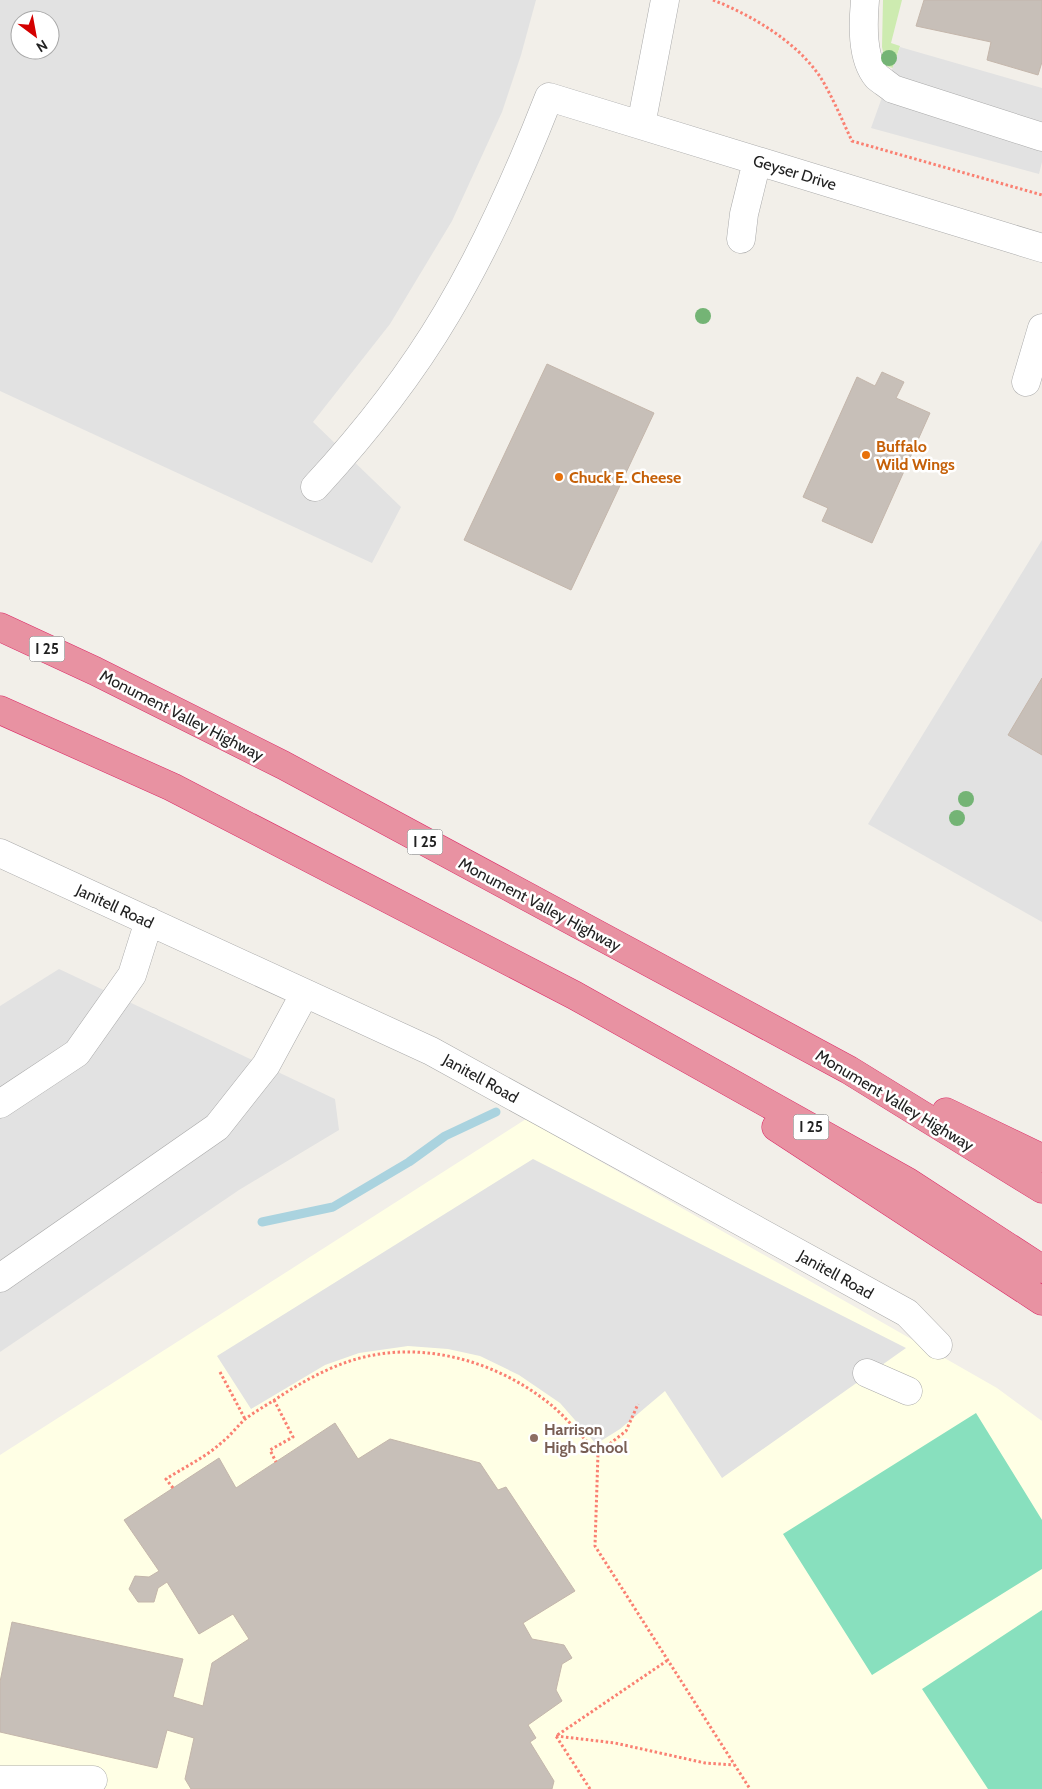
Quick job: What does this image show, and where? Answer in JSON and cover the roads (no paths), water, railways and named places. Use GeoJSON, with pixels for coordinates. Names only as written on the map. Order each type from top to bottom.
{"type":"FeatureCollection","features":[{"type":"Feature","properties":{"kind":"highway","name":"Monument Valley Highway"},"geometry":{"type":"LineString","coordinates":[[0,628],[95,671],[283,765],[753,1018],[849,1070],[1042,1189]]}},
{"type":"Feature","properties":{"kind":"highway","name":"I 25"},"geometry":{"type":"LineString","coordinates":[[0,710],[172,787],[574,995],[908,1182],[1042,1269]]}},
{"type":"Feature","properties":{"kind":"highway"},"geometry":{"type":"LineString","coordinates":[[574,995],[1042,1301]]}},
{"type":"Feature","properties":{"kind":"highway"},"geometry":{"type":"LineString","coordinates":[[753,1018],[1042,1158]]}},
{"type":"Feature","properties":{"kind":"street"},"geometry":{"type":"LineString","coordinates":[[640,125],[665,0]]}},
{"type":"Feature","properties":{"kind":"street"},"geometry":{"type":"LineString","coordinates":[[865,0],[863,23],[868,58],[877,76],[893,89],[1042,137]]}},
{"type":"Feature","properties":{"kind":"street","name":"Geyser Drive"},"geometry":{"type":"LineString","coordinates":[[315,487],[352,447],[447,314],[517,177],[549,97],[1042,248]]}},
{"type":"Feature","properties":{"kind":"street"},"geometry":{"type":"LineString","coordinates":[[741,239],[744,214],[757,161]]}},
{"type":"Feature","properties":{"kind":"street"},"geometry":{"type":"LineString","coordinates":[[1026,382],[1042,328]]}},
{"type":"Feature","properties":{"kind":"street","name":"Janitell Road"},"geometry":{"type":"LineString","coordinates":[[0,853],[431,1051],[907,1313],[938,1345]]}},
{"type":"Feature","properties":{"kind":"street"},"geometry":{"type":"LineString","coordinates":[[0,1104],[77,1053],[132,974],[149,921]]}},
{"type":"Feature","properties":{"kind":"street"},"geometry":{"type":"LineString","coordinates":[[0,1278],[217,1128],[266,1065],[305,993]]}},
{"type":"Feature","properties":{"kind":"street"},"geometry":{"type":"LineString","coordinates":[[866,1373],[908,1391]]}},
{"type":"Feature","properties":{"kind":"street"},"geometry":{"type":"LineString","coordinates":[[0,1780],[93,1780]]}},
{"type":"Feature","properties":{"kind":"waterway"},"geometry":{"type":"LineString","coordinates":[[262,1222],[333,1207],[409,1162],[445,1136],[496,1112]]}},
{"type":"Feature","properties":{"kind":"place","name":"Buffalo Wild Wings"},"geometry":{"type":"Point","coordinates":[866,455]}},
{"type":"Feature","properties":{"kind":"place","name":"Chuck E. Cheese"},"geometry":{"type":"Point","coordinates":[559,477]}},
{"type":"Feature","properties":{"kind":"place","name":"Harrison High School"},"geometry":{"type":"Point","coordinates":[534,1438]}}]}
